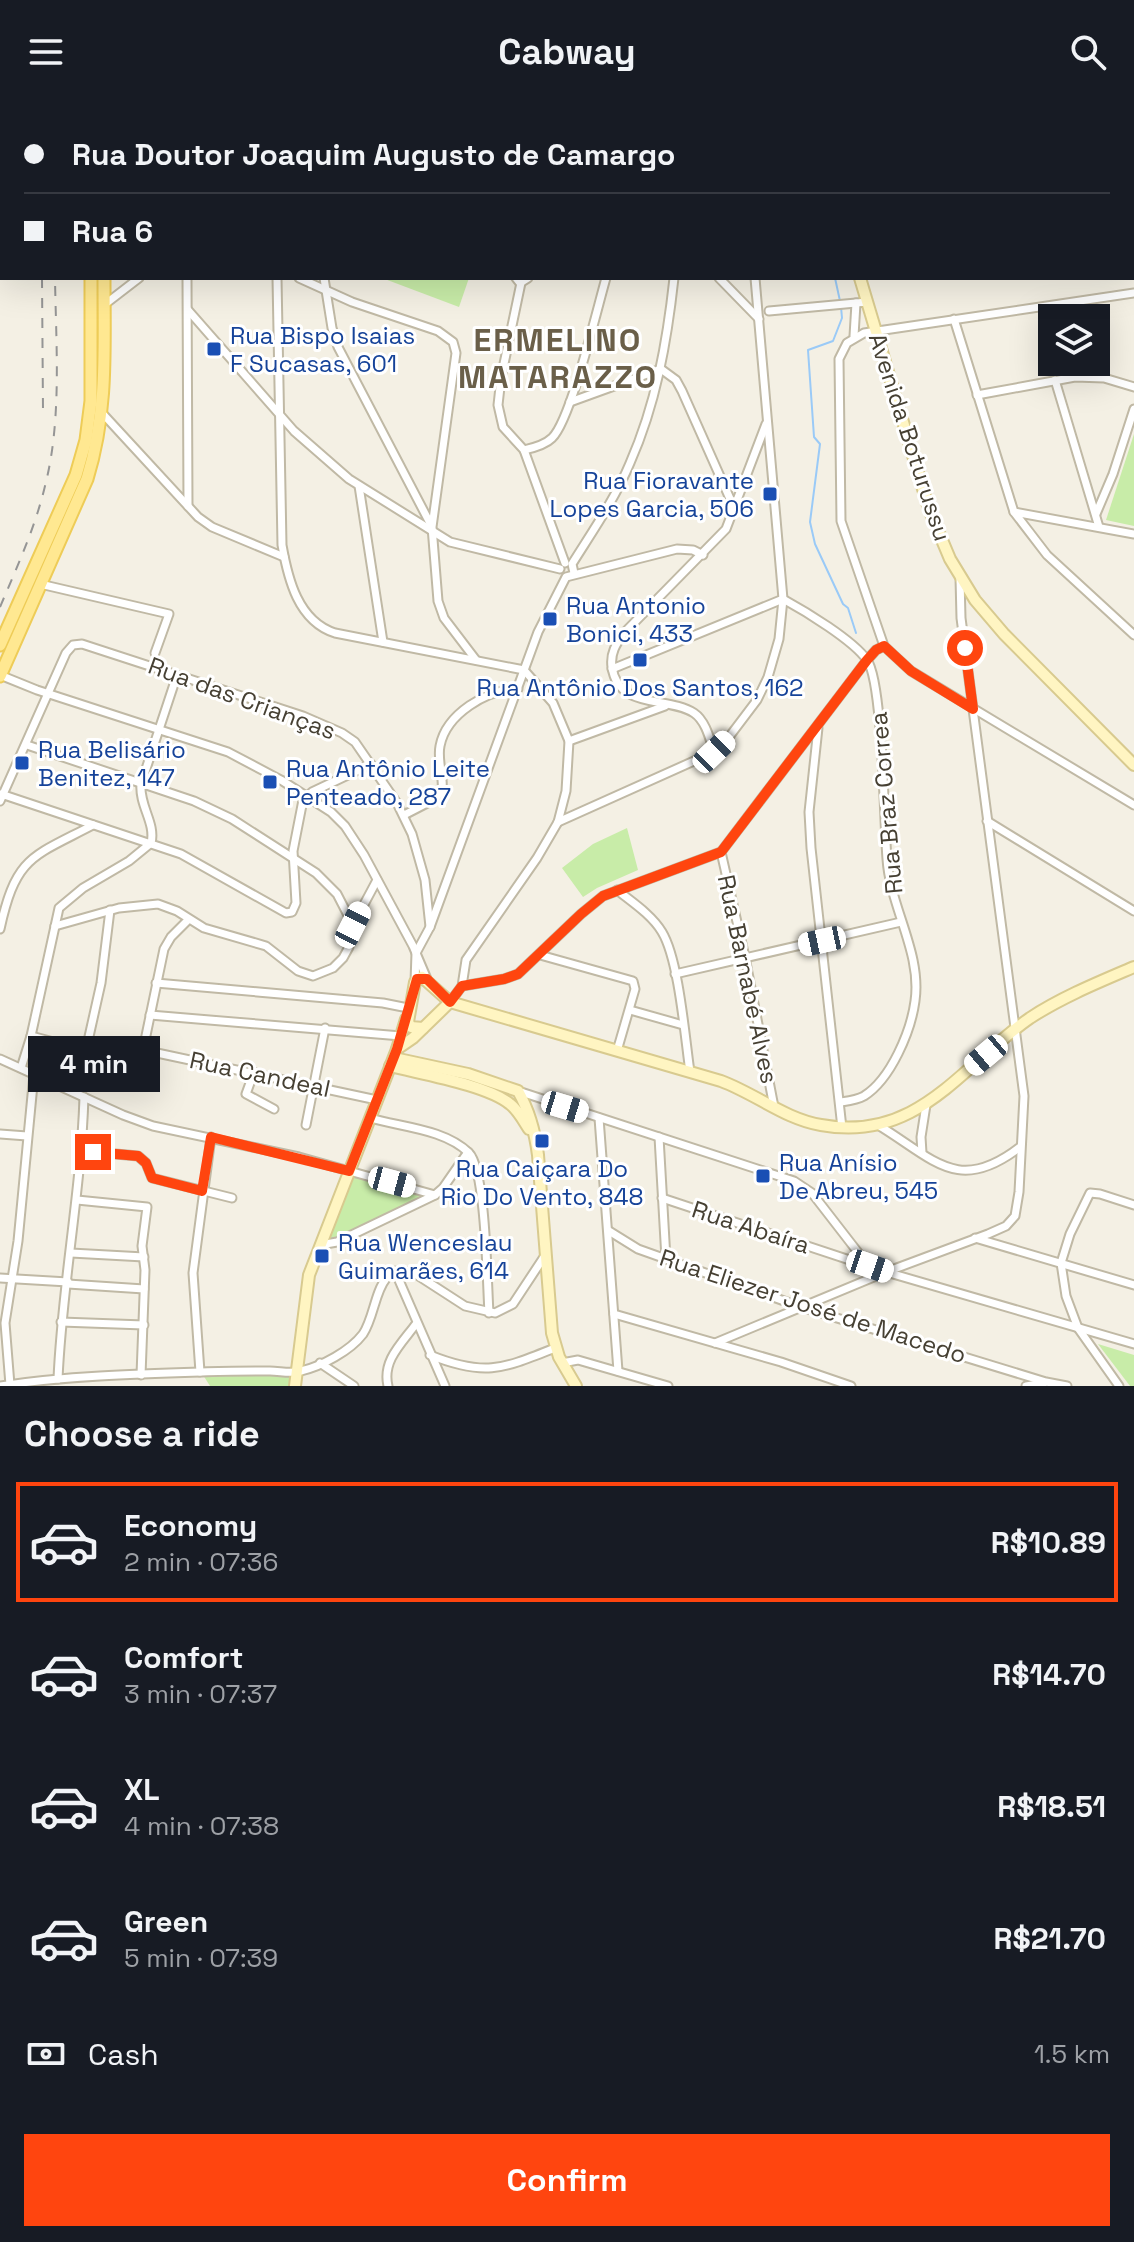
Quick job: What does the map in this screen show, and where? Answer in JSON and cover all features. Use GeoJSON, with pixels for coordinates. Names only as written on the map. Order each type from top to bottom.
{"type":"FeatureCollection","features":[{"type":"Feature","properties":{"kind":"main road"},"geometry":{"type":"LineString","coordinates":[[0,645],[76,475],[86,440],[91,401],[91,280]]}},
{"type":"Feature","properties":{"kind":"main road"},"geometry":{"type":"LineString","coordinates":[[0,676],[87,479],[103,414],[104,280]]}},
{"type":"Feature","properties":{"kind":"street"},"geometry":{"type":"LineString","coordinates":[[104,305],[136,280]]}},
{"type":"Feature","properties":{"kind":"street"},"geometry":{"type":"LineString","coordinates":[[187,280],[188,506]]}},
{"type":"Feature","properties":{"kind":"street"},"geometry":{"type":"LineString","coordinates":[[277,280],[280,525],[284,557],[296,596],[314,622],[335,633],[524,670],[553,703],[569,741],[566,791],[558,822],[537,858],[466,960],[462,986],[394,1058]]}},
{"type":"Feature","properties":{"kind":"street"},"geometry":{"type":"LineString","coordinates":[[304,280],[352,302],[438,331],[455,346],[433,530],[441,611],[476,660]]}},
{"type":"Feature","properties":{"kind":"street"},"geometry":{"type":"LineString","coordinates":[[324,280],[338,347],[433,530]]}},
{"type":"Feature","properties":{"kind":"street"},"geometry":{"type":"LineString","coordinates":[[422,976],[416,953],[430,927],[538,632],[566,577],[566,566],[524,450],[503,427],[498,405],[519,280]]}},
{"type":"Feature","properties":{"kind":"street"},"geometry":{"type":"LineString","coordinates":[[524,450],[552,439],[570,402],[605,280]]}},
{"type":"Feature","properties":{"kind":"street"},"geometry":{"type":"LineString","coordinates":[[566,566],[630,464],[661,369],[674,280]]}},
{"type":"Feature","properties":{"kind":"street"},"geometry":{"type":"LineString","coordinates":[[721,280],[759,319]]}},
{"type":"Feature","properties":{"kind":"street"},"geometry":{"type":"LineString","coordinates":[[558,822],[714,752],[739,726],[768,677],[777,648],[783,599],[755,280]]}},
{"type":"Feature","properties":{"kind":"street","name":"Avenida Boturussu"},"geometry":{"type":"LineString","coordinates":[[860,280],[858,303],[875,330],[929,509],[946,551],[979,605],[1004,634],[1134,765]]}},
{"type":"Feature","properties":{"kind":"street"},"geometry":{"type":"LineString","coordinates":[[1134,293],[875,330],[854,336],[842,350],[838,371],[839,496],[843,532],[869,597],[884,646],[911,671],[1134,805]]}},
{"type":"Feature","properties":{"kind":"street"},"geometry":{"type":"LineString","coordinates":[[769,311],[858,303],[854,336]]}},
{"type":"Feature","properties":{"kind":"street"},"geometry":{"type":"LineString","coordinates":[[188,310],[319,455],[359,486],[458,545],[566,566],[574,573]]}},
{"type":"Feature","properties":{"kind":"street"},"geometry":{"type":"LineString","coordinates":[[954,319],[1014,512],[1047,555],[1134,635]]}},
{"type":"Feature","properties":{"kind":"street"},"geometry":{"type":"LineString","coordinates":[[570,402],[661,369]]}},
{"type":"Feature","properties":{"kind":"street"},"geometry":{"type":"LineString","coordinates":[[661,369],[676,380],[682,391],[735,510]]}},
{"type":"Feature","properties":{"kind":"street"},"geometry":{"type":"LineString","coordinates":[[977,395],[1089,376],[1134,387]]}},
{"type":"Feature","properties":{"kind":"street"},"geometry":{"type":"LineString","coordinates":[[1055,380],[1099,527]]}},
{"type":"Feature","properties":{"kind":"street"},"geometry":{"type":"LineString","coordinates":[[1096,514],[1134,409]]}},
{"type":"Feature","properties":{"kind":"street"},"geometry":{"type":"LineString","coordinates":[[103,414],[188,506],[212,527],[284,557]]}},
{"type":"Feature","properties":{"kind":"street"},"geometry":{"type":"LineString","coordinates":[[714,752],[698,716],[640,699],[618,685],[612,669],[613,651],[620,638],[726,529],[768,420]]}},
{"type":"Feature","properties":{"kind":"street"},"geometry":{"type":"LineString","coordinates":[[359,486],[383,642]]}},
{"type":"Feature","properties":{"kind":"street"},"geometry":{"type":"LineString","coordinates":[[1014,512],[1134,534]]}},
{"type":"Feature","properties":{"kind":"street"},"geometry":{"type":"LineString","coordinates":[[566,577],[677,549],[693,550],[703,555]]}},
{"type":"Feature","properties":{"kind":"street"},"geometry":{"type":"LineString","coordinates":[[715,1343],[1006,1226],[1013,1219],[1019,1192],[1024,1096],[961,618],[960,575]]}},
{"type":"Feature","properties":{"kind":"street"},"geometry":{"type":"LineString","coordinates":[[40,584],[169,614],[155,653]]}},
{"type":"Feature","properties":{"kind":"street"},"geometry":{"type":"LineString","coordinates":[[783,599],[819,620],[867,660]]}},
{"type":"Feature","properties":{"kind":"street"},"geometry":{"type":"LineString","coordinates":[[612,669],[783,599]]}},
{"type":"Feature","properties":{"kind":"street","name":"Rua das Crianças"},"geometry":{"type":"LineString","coordinates":[[50,694],[71,647],[82,644],[323,723],[355,742],[404,815],[422,865],[430,927]]}},
{"type":"Feature","properties":{"kind":"street"},"geometry":{"type":"LineString","coordinates":[[462,986],[511,978],[525,970],[587,908],[617,890],[721,852],[867,660],[884,646]]}},
{"type":"Feature","properties":{"kind":"street","name":"Rua Braz Correa"},"geometry":{"type":"LineString","coordinates":[[841,1102],[868,1093],[896,1058],[907,1034],[916,999],[911,952],[888,876],[876,700],[867,660]]}},
{"type":"Feature","properties":{"kind":"street"},"geometry":{"type":"LineString","coordinates":[[21,1068],[59,908],[83,888],[129,861],[151,843],[153,835],[141,801],[141,784],[177,675]]}},
{"type":"Feature","properties":{"kind":"street"},"geometry":{"type":"LineString","coordinates":[[0,676],[228,752],[331,812],[345,826],[377,880],[416,953],[422,976],[450,1002],[690,1072],[743,1090],[791,1117],[842,1128],[878,1125],[926,1105],[1015,1029],[1053,1005],[1134,967]]}},
{"type":"Feature","properties":{"kind":"street"},"geometry":{"type":"LineString","coordinates":[[404,815],[435,799],[442,791],[441,742],[455,719],[472,704],[492,693],[518,689]]}},
{"type":"Feature","properties":{"kind":"street"},"geometry":{"type":"LineString","coordinates":[[50,694],[1,797],[188,857],[270,907],[286,913],[292,912],[296,903],[294,857],[300,806],[306,795],[371,764]]}},
{"type":"Feature","properties":{"kind":"street"},"geometry":{"type":"LineString","coordinates":[[569,741],[666,705]]}},
{"type":"Feature","properties":{"kind":"street"},"geometry":{"type":"LineString","coordinates":[[818,725],[809,820],[842,1128]]}},
{"type":"Feature","properties":{"kind":"street"},"geometry":{"type":"LineString","coordinates":[[27,745],[209,807],[316,873],[346,906],[353,925]]}},
{"type":"Feature","properties":{"kind":"street"},"geometry":{"type":"LineString","coordinates":[[987,821],[1134,911]]}},
{"type":"Feature","properties":{"kind":"street"},"geometry":{"type":"LineString","coordinates":[[0,929],[9,895],[25,866],[49,846],[93,825]]}},
{"type":"Feature","properties":{"kind":"street","name":"Rua Barnabé Alves"},"geometry":{"type":"LineString","coordinates":[[721,852],[774,1107]]}},
{"type":"Feature","properties":{"kind":"street"},"geometry":{"type":"LineString","coordinates":[[55,926],[110,910],[158,904],[177,911],[204,928],[266,946],[298,971],[313,976],[325,973],[339,963],[349,947],[353,925],[377,880]]}},
{"type":"Feature","properties":{"kind":"street"},"geometry":{"type":"LineString","coordinates":[[617,890],[646,913],[663,932],[675,974],[690,1072]]}},
{"type":"Feature","properties":{"kind":"street"},"geometry":{"type":"LineString","coordinates":[[59,908],[67,922]]}},
{"type":"Feature","properties":{"kind":"street"},"geometry":{"type":"LineString","coordinates":[[86,1050],[101,983],[110,910]]}},
{"type":"Feature","properties":{"kind":"street"},"geometry":{"type":"LineString","coordinates":[[188,920],[167,942],[150,1015],[401,1036]]}},
{"type":"Feature","properties":{"kind":"street"},"geometry":{"type":"LineString","coordinates":[[675,974],[901,922]]}},
{"type":"Feature","properties":{"kind":"street"},"geometry":{"type":"LineString","coordinates":[[295,1386],[305,1289],[394,1058],[408,1008],[422,976],[426,937]]}},
{"type":"Feature","properties":{"kind":"street"},"geometry":{"type":"LineString","coordinates":[[540,955],[630,979],[635,986],[617,1051]]}},
{"type":"Feature","properties":{"kind":"street"},"geometry":{"type":"LineString","coordinates":[[156,983],[383,1003],[408,1008]]}},
{"type":"Feature","properties":{"kind":"street"},"geometry":{"type":"LineString","coordinates":[[408,1008],[409,1025],[414,1029],[423,1028]]}},
{"type":"Feature","properties":{"kind":"street"},"geometry":{"type":"LineString","coordinates":[[630,1010],[683,1025]]}},
{"type":"Feature","properties":{"kind":"street","name":"Rua Candeal"},"geometry":{"type":"LineString","coordinates":[[150,1015],[143,1050],[377,1100]]}},
{"type":"Feature","properties":{"kind":"street"},"geometry":{"type":"LineString","coordinates":[[306,1125],[325,1028]]}},
{"type":"Feature","properties":{"kind":"street"},"geometry":{"type":"LineString","coordinates":[[31,1036],[61,1044]]}},
{"type":"Feature","properties":{"kind":"street"},"geometry":{"type":"LineString","coordinates":[[394,1058],[468,1074],[518,1091],[535,1137],[555,1348],[576,1386]]}},
{"type":"Feature","properties":{"kind":"street"},"geometry":{"type":"LineString","coordinates":[[394,1058],[501,1098],[599,1118],[775,1173],[805,1187],[870,1266]]}},
{"type":"Feature","properties":{"kind":"street"},"geometry":{"type":"LineString","coordinates":[[0,1059],[153,1126],[211,1137],[435,1195]]}},
{"type":"Feature","properties":{"kind":"street"},"geometry":{"type":"LineString","coordinates":[[254,1072],[246,1094],[274,1109]]}},
{"type":"Feature","properties":{"kind":"street"},"geometry":{"type":"LineString","coordinates":[[10,1385],[5,1323],[18,1241],[34,1074]]}},
{"type":"Feature","properties":{"kind":"street"},"geometry":{"type":"LineString","coordinates":[[58,1379],[61,1322],[82,1151],[84,1097]]}},
{"type":"Feature","properties":{"kind":"street"},"geometry":{"type":"LineString","coordinates":[[922,1153],[926,1105]]}},
{"type":"Feature","properties":{"kind":"street"},"geometry":{"type":"LineString","coordinates":[[370,1118],[450,1140],[468,1152],[478,1167],[489,1313]]}},
{"type":"Feature","properties":{"kind":"street"},"geometry":{"type":"LineString","coordinates":[[599,1118],[618,1371]]}},
{"type":"Feature","properties":{"kind":"street"},"geometry":{"type":"LineString","coordinates":[[878,1125],[922,1153],[957,1170],[976,1171],[1020,1147]]}},
{"type":"Feature","properties":{"kind":"street"},"geometry":{"type":"LineString","coordinates":[[0,1134],[27,1136]]}},
{"type":"Feature","properties":{"kind":"street"},"geometry":{"type":"LineString","coordinates":[[200,1372],[193,1273],[211,1137]]}},
{"type":"Feature","properties":{"kind":"street"},"geometry":{"type":"LineString","coordinates":[[659,1137],[666,1259]]}},
{"type":"Feature","properties":{"kind":"street"},"geometry":{"type":"LineString","coordinates":[[82,1151],[138,1156],[146,1163],[152,1178],[232,1198]]}},
{"type":"Feature","properties":{"kind":"street"},"geometry":{"type":"LineString","coordinates":[[320,1245],[337,1242],[435,1195],[468,1152]]}},
{"type":"Feature","properties":{"kind":"street"},"geometry":{"type":"LineString","coordinates":[[1119,1386],[1078,1328],[1066,1296],[1061,1263],[1088,1195],[1096,1193],[1134,1205]]}},
{"type":"Feature","properties":{"kind":"street","name":"Rua Abaíra"},"geometry":{"type":"LineString","coordinates":[[662,1198],[886,1272],[1134,1344]]}},
{"type":"Feature","properties":{"kind":"street"},"geometry":{"type":"LineString","coordinates":[[77,1200],[147,1207],[142,1238],[144,1325],[141,1375]]}},
{"type":"Feature","properties":{"kind":"street","name":"Rua Eliezer José de Macedo"},"geometry":{"type":"LineString","coordinates":[[609,1231],[638,1249],[801,1307],[1067,1386]]}},
{"type":"Feature","properties":{"kind":"street"},"geometry":{"type":"LineString","coordinates":[[974,1238],[1134,1285]]}},
{"type":"Feature","properties":{"kind":"street"},"geometry":{"type":"LineString","coordinates":[[71,1253],[144,1257]]}},
{"type":"Feature","properties":{"kind":"street"},"geometry":{"type":"LineString","coordinates":[[0,1386],[58,1379],[200,1372],[297,1373],[335,1356],[359,1338],[371,1319],[382,1282],[395,1271],[414,1273],[465,1306],[489,1313],[504,1310],[513,1304],[546,1254]]}},
{"type":"Feature","properties":{"kind":"street"},"geometry":{"type":"LineString","coordinates":[[395,1271],[445,1386]]}},
{"type":"Feature","properties":{"kind":"street"},"geometry":{"type":"LineString","coordinates":[[0,1278],[144,1289]]}},
{"type":"Feature","properties":{"kind":"street"},"geometry":{"type":"LineString","coordinates":[[614,1314],[802,1368],[851,1386]]}},
{"type":"Feature","properties":{"kind":"street"},"geometry":{"type":"LineString","coordinates":[[61,1322],[144,1325]]}},
{"type":"Feature","properties":{"kind":"street"},"geometry":{"type":"LineString","coordinates":[[388,1386],[388,1361],[416,1324]]}},
{"type":"Feature","properties":{"kind":"street"},"geometry":{"type":"LineString","coordinates":[[430,1355],[460,1367],[488,1369],[519,1363],[555,1348]]}},
{"type":"Feature","properties":{"kind":"street"},"geometry":{"type":"LineString","coordinates":[[562,1363],[578,1360],[668,1386]]}},
{"type":"Feature","properties":{"kind":"street"},"geometry":{"type":"LineString","coordinates":[[320,1363],[354,1386]]}},
{"type":"Feature","properties":{"kind":"street"},"geometry":{"type":"LineString","coordinates":[[1026,1386],[1046,1382]]}},
{"type":"Feature","properties":{"kind":"green space"},"geometry":{"type":"Polygon","coordinates":[[[387,280],[468,280],[459,307],[387,280]]]}},
{"type":"Feature","properties":{"kind":"green space"},"geometry":{"type":"Polygon","coordinates":[[[1134,434],[1134,526],[1106,520],[1134,434]]]}},
{"type":"Feature","properties":{"kind":"green space"},"geometry":{"type":"Polygon","coordinates":[[[627,828],[638,870],[583,897],[562,868],[593,844],[627,828]]]}},
{"type":"Feature","properties":{"kind":"green space"},"geometry":{"type":"Polygon","coordinates":[[[349,1171],[435,1195],[320,1245],[349,1171]]]}},
{"type":"Feature","properties":{"kind":"green space"},"geometry":{"type":"Polygon","coordinates":[[[1098,1344],[1134,1355],[1134,1386],[1130,1386],[1098,1344]]]}},
{"type":"Feature","properties":{"kind":"green space"},"geometry":{"type":"Polygon","coordinates":[[[297,1373],[296,1386],[210,1386],[203,1375],[297,1373]]]}},
{"type":"Feature","properties":{"kind":"waterway"},"geometry":{"type":"LineString","coordinates":[[835,280],[840,301]]}},
{"type":"Feature","properties":{"kind":"waterway"},"geometry":{"type":"LineString","coordinates":[[841,307],[842,318],[833,341],[808,350],[814,437],[820,444],[810,522],[815,544],[843,604],[848,608],[856,633]]}},
{"type":"Feature","properties":{"kind":"railway"},"geometry":{"type":"LineString","coordinates":[[42,280],[43,411]]}},
{"type":"Feature","properties":{"kind":"railway"},"geometry":{"type":"LineString","coordinates":[[0,607],[36,517],[50,461],[57,383],[55,280]]}},
{"type":"Feature","properties":{"kind":"place","name":"Rua Bispo Isaias F Sucasas, 601"},"geometry":{"type":"Point","coordinates":[214,349]}},
{"type":"Feature","properties":{"kind":"place","name":"Rua Fioravante Lopes Garcia, 506"},"geometry":{"type":"Point","coordinates":[770,494]}},
{"type":"Feature","properties":{"kind":"place","name":"Rua Antonio Bonici, 433"},"geometry":{"type":"Point","coordinates":[550,619]}},
{"type":"Feature","properties":{"kind":"place","name":"Rua Antônio Dos Santos, 162"},"geometry":{"type":"Point","coordinates":[640,660]}},
{"type":"Feature","properties":{"kind":"place","name":"Rua Belisário Benitez, 147"},"geometry":{"type":"Point","coordinates":[22,763]}},
{"type":"Feature","properties":{"kind":"place","name":"Rua Antônio Leite Penteado, 287"},"geometry":{"type":"Point","coordinates":[270,782]}},
{"type":"Feature","properties":{"kind":"place","name":"Rua Caiçara Do Rio Do Vento, 848"},"geometry":{"type":"Point","coordinates":[542,1141]}},
{"type":"Feature","properties":{"kind":"place","name":"Rua Anísio De Abreu, 545"},"geometry":{"type":"Point","coordinates":[763,1176]}},
{"type":"Feature","properties":{"kind":"place","name":"Rua Wenceslau Guimarães, 614"},"geometry":{"type":"Point","coordinates":[322,1256]}},
{"type":"Feature","properties":{"kind":"district","name":"ERMELINO MATARAZZO"},"geometry":{"type":"Point","coordinates":[558,358]}},
{"type":"Feature","properties":{"kind":"route"},"geometry":{"type":"LineString","coordinates":[[93,1152],[138,1156],[146,1163],[152,1178],[202,1191],[211,1137],[349,1171],[397,1049],[417,979],[427,979],[450,1002],[462,986],[511,978],[525,970],[603,896],[721,852],[867,660],[884,646],[899,663],[973,709],[965,648]]}}]}
